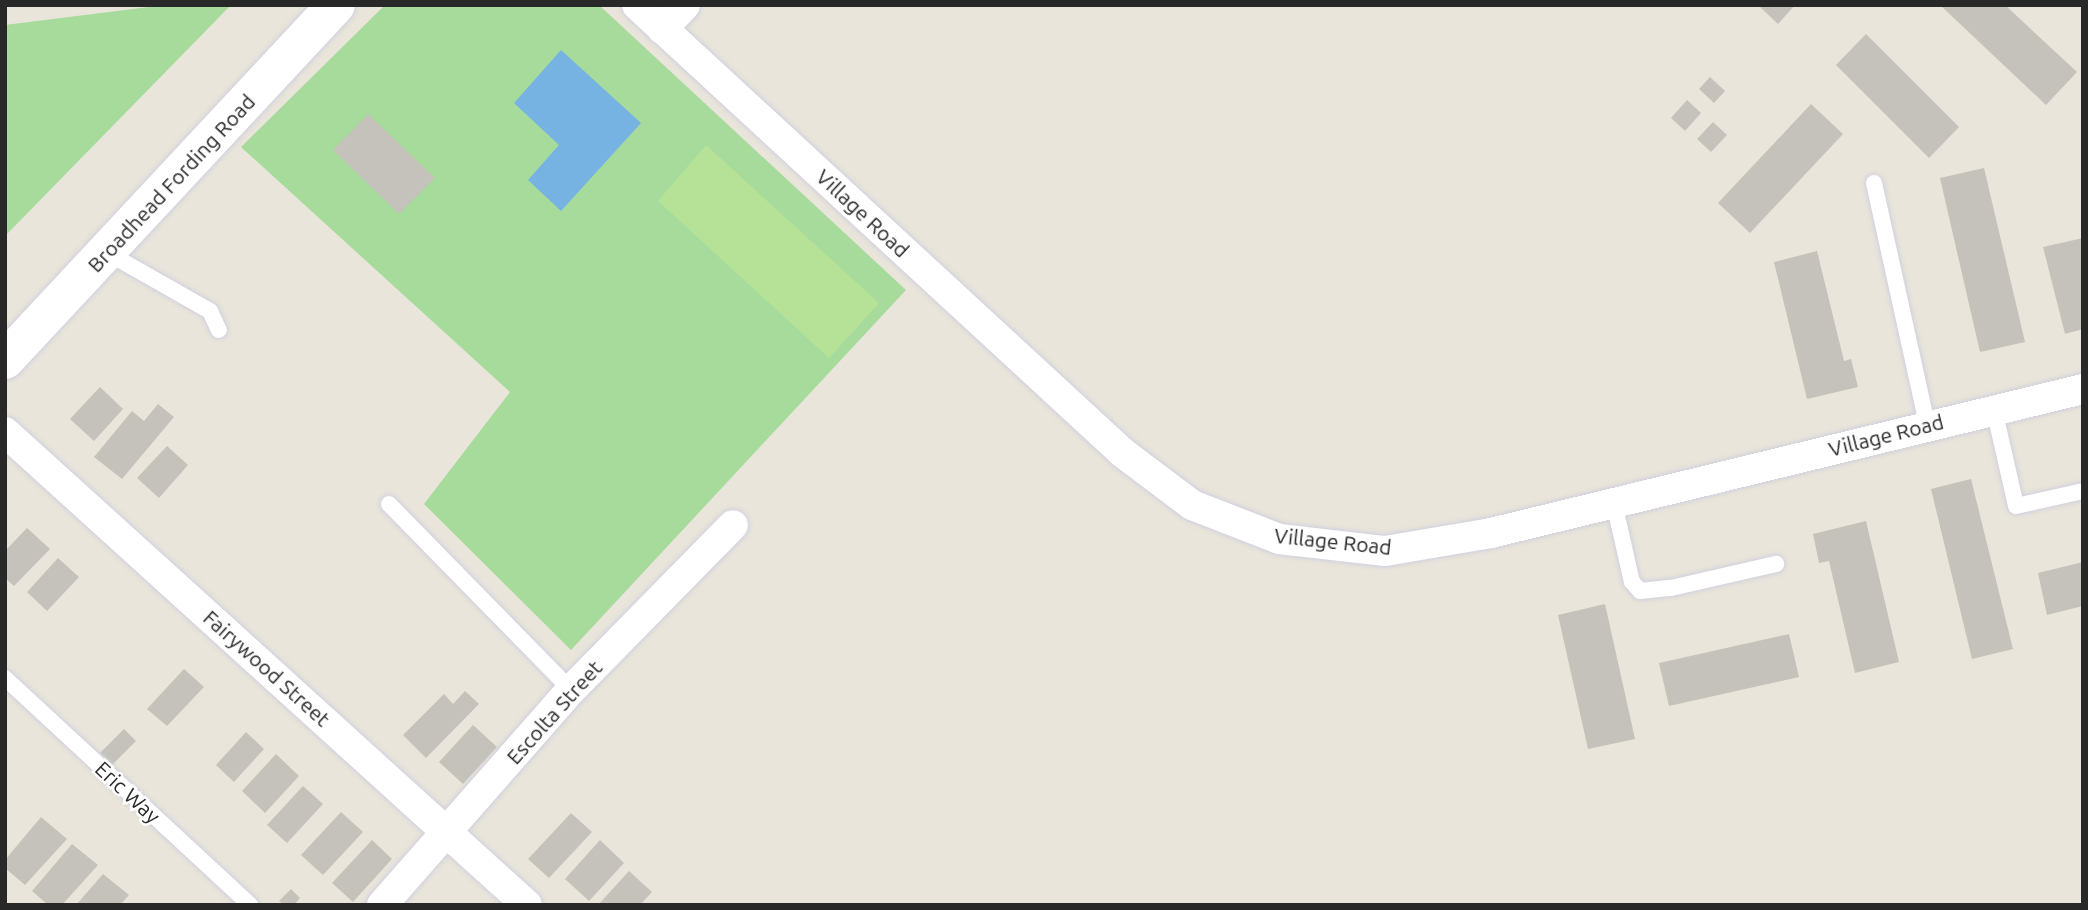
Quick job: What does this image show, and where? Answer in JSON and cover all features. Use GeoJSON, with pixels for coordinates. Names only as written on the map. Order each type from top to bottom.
{"type":"FeatureCollection","features":[{"type":"Feature","properties":{"kind":"street","name":"Broadhead Fording Road"},"geometry":{"type":"LineString","coordinates":[[5,360],[336,5]]}},
{"type":"Feature","properties":{"kind":"street","name":"Village Road"},"geometry":{"type":"LineString","coordinates":[[637,5],[1123,453],[1192,505],[1279,539],[1385,551],[1491,533],[2083,389]]}},
{"type":"Feature","properties":{"kind":"street"},"geometry":{"type":"LineString","coordinates":[[662,29],[685,5]]}},
{"type":"Feature","properties":{"kind":"street","name":"Fairywood Street"},"geometry":{"type":"LineString","coordinates":[[5,432],[527,905]]}},
{"type":"Feature","properties":{"kind":"street","name":"Escolta Street"},"geometry":{"type":"LineString","coordinates":[[382,905],[570,690],[733,525]]}},
{"type":"Feature","properties":{"kind":"lane"},"geometry":{"type":"LineString","coordinates":[[1874,183],[1927,425]]}},
{"type":"Feature","properties":{"kind":"lane"},"geometry":{"type":"LineString","coordinates":[[106,252],[210,311],[219,330]]}},
{"type":"Feature","properties":{"kind":"lane"},"geometry":{"type":"LineString","coordinates":[[1994,409],[2016,506],[2083,491]]}},
{"type":"Feature","properties":{"kind":"lane"},"geometry":{"type":"LineString","coordinates":[[1614,503],[1632,582],[1640,591],[1671,588],[1776,564]]}},
{"type":"Feature","properties":{"kind":"lane"},"geometry":{"type":"LineString","coordinates":[[389,504],[570,690]]}},
{"type":"Feature","properties":{"kind":"lane","name":"Eric Way"},"geometry":{"type":"LineString","coordinates":[[5,678],[250,905]]}},
{"type":"Feature","properties":{"kind":"green space"},"geometry":{"type":"Polygon","coordinates":[[[165,5],[231,5],[5,236],[5,25],[165,5]]]}},
{"type":"Feature","properties":{"kind":"green space"},"geometry":{"type":"Polygon","coordinates":[[[385,5],[599,5],[906,290],[571,650],[424,504],[510,392],[241,147],[385,5]]]}},
{"type":"Feature","properties":{"kind":"green space"},"geometry":{"type":"Polygon","coordinates":[[[706,145],[879,303],[829,358],[658,201],[706,145]]]}},
{"type":"Feature","properties":{"kind":"water"},"geometry":{"type":"Polygon","coordinates":[[[561,50],[641,123],[561,211],[528,180],[559,145],[514,103],[561,50]]]}},
{"type":"Feature","properties":{"kind":"building"},"geometry":{"type":"Polygon","coordinates":[[[1758,5],[1795,5],[1778,24],[1758,5]]]}},
{"type":"Feature","properties":{"kind":"building"},"geometry":{"type":"Polygon","coordinates":[[[1940,5],[2005,5],[2077,72],[2046,105],[1940,5]]]}},
{"type":"Feature","properties":{"kind":"building"},"geometry":{"type":"Polygon","coordinates":[[[1866,34],[1959,127],[1929,158],[1836,65],[1866,34]]]}},
{"type":"Feature","properties":{"kind":"building"},"geometry":{"type":"Polygon","coordinates":[[[1710,77],[1725,91],[1714,103],[1699,89],[1710,77]]]}},
{"type":"Feature","properties":{"kind":"building"},"geometry":{"type":"Polygon","coordinates":[[[1687,100],[1701,113],[1685,131],[1671,118],[1687,100]]]}},
{"type":"Feature","properties":{"kind":"building"},"geometry":{"type":"Polygon","coordinates":[[[1811,104],[1843,134],[1750,233],[1718,203],[1811,104]]]}},
{"type":"Feature","properties":{"kind":"building"},"geometry":{"type":"Polygon","coordinates":[[[368,114],[435,178],[399,214],[333,150],[368,114]]]}},
{"type":"Feature","properties":{"kind":"building"},"geometry":{"type":"Polygon","coordinates":[[[1713,122],[1727,135],[1711,152],[1697,139],[1713,122]]]}},
{"type":"Feature","properties":{"kind":"building"},"geometry":{"type":"Polygon","coordinates":[[[1984,168],[2025,342],[1980,352],[1940,178],[1984,168]]]}},
{"type":"Feature","properties":{"kind":"building"},"geometry":{"type":"Polygon","coordinates":[[[2083,238],[2083,329],[2065,334],[2043,247],[2083,238]]]}},
{"type":"Feature","properties":{"kind":"building"},"geometry":{"type":"Polygon","coordinates":[[[1817,251],[1844,361],[1851,359],[1858,387],[1807,399],[1774,262],[1817,251]]]}},
{"type":"Feature","properties":{"kind":"building"},"geometry":{"type":"Polygon","coordinates":[[[100,387],[123,409],[94,441],[70,419],[100,387]]]}},
{"type":"Feature","properties":{"kind":"building"},"geometry":{"type":"Polygon","coordinates":[[[158,404],[174,417],[122,479],[94,457],[132,411],[144,421],[158,404]]]}},
{"type":"Feature","properties":{"kind":"building"},"geometry":{"type":"Polygon","coordinates":[[[167,446],[188,465],[159,498],[137,478],[167,446]]]}},
{"type":"Feature","properties":{"kind":"building"},"geometry":{"type":"Polygon","coordinates":[[[1971,479],[2013,649],[1972,659],[1931,489],[1971,479]]]}},
{"type":"Feature","properties":{"kind":"building"},"geometry":{"type":"Polygon","coordinates":[[[1866,521],[1899,662],[1855,673],[1829,561],[1819,563],[1813,534],[1866,521]]]}},
{"type":"Feature","properties":{"kind":"building"},"geometry":{"type":"Polygon","coordinates":[[[27,528],[50,549],[14,586],[5,578],[5,551],[27,528]]]}},
{"type":"Feature","properties":{"kind":"building"},"geometry":{"type":"Polygon","coordinates":[[[58,558],[79,577],[47,611],[27,592],[58,558]]]}},
{"type":"Feature","properties":{"kind":"building"},"geometry":{"type":"Polygon","coordinates":[[[2083,562],[2083,606],[2047,615],[2038,573],[2083,562]]]}},
{"type":"Feature","properties":{"kind":"building"},"geometry":{"type":"Polygon","coordinates":[[[1605,604],[1635,739],[1588,749],[1558,615],[1605,604]]]}},
{"type":"Feature","properties":{"kind":"building"},"geometry":{"type":"Polygon","coordinates":[[[1789,634],[1799,677],[1669,706],[1659,663],[1789,634]]]}},
{"type":"Feature","properties":{"kind":"building"},"geometry":{"type":"Polygon","coordinates":[[[184,669],[204,687],[167,726],[147,709],[184,669]]]}},
{"type":"Feature","properties":{"kind":"building"},"geometry":{"type":"Polygon","coordinates":[[[465,691],[479,704],[426,758],[403,735],[444,694],[453,704],[465,691]]]}},
{"type":"Feature","properties":{"kind":"building"},"geometry":{"type":"Polygon","coordinates":[[[473,725],[497,747],[463,784],[439,762],[473,725]]]}},
{"type":"Feature","properties":{"kind":"building"},"geometry":{"type":"Polygon","coordinates":[[[124,729],[136,741],[112,765],[100,753],[124,729]]]}},
{"type":"Feature","properties":{"kind":"building"},"geometry":{"type":"Polygon","coordinates":[[[246,732],[264,749],[234,782],[216,765],[246,732]]]}},
{"type":"Feature","properties":{"kind":"building"},"geometry":{"type":"Polygon","coordinates":[[[276,754],[299,776],[265,813],[242,791],[276,754]]]}},
{"type":"Feature","properties":{"kind":"building"},"geometry":{"type":"Polygon","coordinates":[[[303,786],[323,804],[287,843],[267,825],[303,786]]]}},
{"type":"Feature","properties":{"kind":"building"},"geometry":{"type":"Polygon","coordinates":[[[341,812],[363,832],[323,875],[301,855],[341,812]]]}},
{"type":"Feature","properties":{"kind":"building"},"geometry":{"type":"Polygon","coordinates":[[[571,813],[592,832],[549,878],[528,859],[571,813]]]}},
{"type":"Feature","properties":{"kind":"building"},"geometry":{"type":"Polygon","coordinates":[[[41,817],[67,839],[25,885],[5,868],[5,860],[41,817]]]}},
{"type":"Feature","properties":{"kind":"building"},"geometry":{"type":"Polygon","coordinates":[[[372,840],[392,859],[353,902],[332,883],[372,840]]]}},
{"type":"Feature","properties":{"kind":"building"},"geometry":{"type":"Polygon","coordinates":[[[600,840],[624,863],[589,901],[565,879],[600,840]]]}},
{"type":"Feature","properties":{"kind":"building"},"geometry":{"type":"Polygon","coordinates":[[[72,844],[98,865],[62,905],[48,905],[32,891],[72,844]]]}},
{"type":"Feature","properties":{"kind":"building"},"geometry":{"type":"Polygon","coordinates":[[[629,871],[652,892],[640,905],[598,905],[629,871]]]}},
{"type":"Feature","properties":{"kind":"building"},"geometry":{"type":"Polygon","coordinates":[[[103,874],[129,895],[120,905],[76,905],[103,874]]]}},
{"type":"Feature","properties":{"kind":"building"},"geometry":{"type":"Polygon","coordinates":[[[291,889],[300,898],[294,905],[284,905],[279,901],[291,889]]]}}]}
